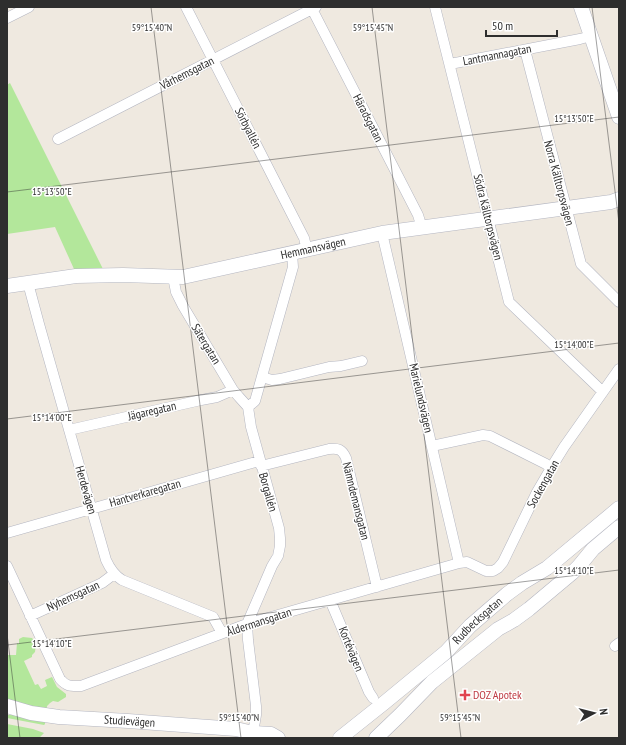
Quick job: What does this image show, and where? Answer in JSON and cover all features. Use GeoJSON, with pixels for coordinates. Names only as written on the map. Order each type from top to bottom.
{"type":"FeatureCollection","features":[{"type":"Feature","properties":{"kind":"street"},"geometry":{"type":"LineString","coordinates":[[7,18],[29,7]]}},
{"type":"Feature","properties":{"kind":"street","name":"Sörbyallén"},"geometry":{"type":"LineString","coordinates":[[186,7],[304,238],[308,250]]}},
{"type":"Feature","properties":{"kind":"street","name":"Södra Källtorpsvägen"},"geometry":{"type":"LineString","coordinates":[[435,7],[510,302],[603,392]]}},
{"type":"Feature","properties":{"kind":"street"},"geometry":{"type":"LineString","coordinates":[[581,7],[619,117]]}},
{"type":"Feature","properties":{"kind":"street","name":"Vårhemsgatan"},"geometry":{"type":"LineString","coordinates":[[58,139],[314,8]]}},
{"type":"Feature","properties":{"kind":"street","name":"Häradsgatan"},"geometry":{"type":"LineString","coordinates":[[314,8],[418,215],[422,228]]}},
{"type":"Feature","properties":{"kind":"street","name":"Lantmannagatan"},"geometry":{"type":"LineString","coordinates":[[450,64],[591,36]]}},
{"type":"Feature","properties":{"kind":"street","name":"Norra Källtorpsvägen"},"geometry":{"type":"LineString","coordinates":[[525,50],[580,264],[619,302]]}},
{"type":"Feature","properties":{"kind":"street","name":"Hemmansvägen"},"geometry":{"type":"LineString","coordinates":[[7,286],[76,276],[123,275],[182,277],[382,233],[610,202],[619,199]]}},
{"type":"Feature","properties":{"kind":"street","name":"Marielundsvägen"},"geometry":{"type":"LineString","coordinates":[[382,233],[459,563]]}},
{"type":"Feature","properties":{"kind":"street"},"geometry":{"type":"LineString","coordinates":[[248,407],[255,401],[262,377],[293,267],[292,253]]}},
{"type":"Feature","properties":{"kind":"street","name":"Sätergatan"},"geometry":{"type":"LineString","coordinates":[[172,277],[176,292],[183,306],[233,390],[248,407]]}},
{"type":"Feature","properties":{"kind":"street","name":"Herdevägen"},"geometry":{"type":"LineString","coordinates":[[28,283],[106,560],[109,568],[114,574]]}},
{"type":"Feature","properties":{"kind":"street"},"geometry":{"type":"LineString","coordinates":[[262,377],[272,380],[280,379],[329,367],[362,361]]}},
{"type":"Feature","properties":{"kind":"street","name":"Sockengatan"},"geometry":{"type":"LineString","coordinates":[[459,563],[467,562],[486,571],[493,571],[503,562],[537,492],[551,468],[619,369]]}},
{"type":"Feature","properties":{"kind":"street","name":"Jägaregatan"},"geometry":{"type":"LineString","coordinates":[[69,430],[217,397],[233,390]]}},
{"type":"Feature","properties":{"kind":"street","name":"Borgallén"},"geometry":{"type":"LineString","coordinates":[[248,407],[251,427],[279,528],[280,538],[278,556],[272,566],[247,624],[256,706],[257,736]]}},
{"type":"Feature","properties":{"kind":"street"},"geometry":{"type":"LineString","coordinates":[[432,446],[476,436],[490,436],[546,464],[551,468]]}},
{"type":"Feature","properties":{"kind":"street","name":"Nämndemansgatan"},"geometry":{"type":"LineString","coordinates":[[260,463],[329,449],[340,450],[343,452],[346,458],[376,587]]}},
{"type":"Feature","properties":{"kind":"street","name":"Hantverkaregatan"},"geometry":{"type":"LineString","coordinates":[[7,533],[260,463]]}},
{"type":"Feature","properties":{"kind":"street","name":"Rudbecksgatan"},"geometry":{"type":"LineString","coordinates":[[340,738],[446,652],[470,626],[507,594],[547,568],[619,508]]}},
{"type":"Feature","properties":{"kind":"street","name":"Rudbecksgatan"},"geometry":{"type":"LineString","coordinates":[[376,738],[432,682],[498,629],[529,610],[572,573],[593,549],[619,527]]}},
{"type":"Feature","properties":{"kind":"street","name":"Åldermansgatan"},"geometry":{"type":"LineString","coordinates":[[30,616],[60,679],[67,686],[81,686],[247,624],[459,563]]}},
{"type":"Feature","properties":{"kind":"street"},"geometry":{"type":"LineString","coordinates":[[7,566],[30,616]]}},
{"type":"Feature","properties":{"kind":"street"},"geometry":{"type":"LineString","coordinates":[[114,574],[122,580],[213,617],[222,633]]}},
{"type":"Feature","properties":{"kind":"street","name":"Nyhemsgatan"},"geometry":{"type":"LineString","coordinates":[[30,616],[102,583],[114,574]]}},
{"type":"Feature","properties":{"kind":"street","name":"Kortévägen"},"geometry":{"type":"LineString","coordinates":[[330,600],[369,692],[373,698]]}},
{"type":"Feature","properties":{"kind":"street","name":"Studievägen"},"geometry":{"type":"LineString","coordinates":[[7,706],[31,713],[59,717],[236,729],[257,736],[271,734],[278,738]]}},
{"type":"Feature","properties":{"kind":"green space"},"geometry":{"type":"Polygon","coordinates":[[[10,83],[103,269],[74,269],[55,227],[7,234],[7,85],[10,83]]]}},
{"type":"Feature","properties":{"kind":"green space"},"geometry":{"type":"Polygon","coordinates":[[[23,637],[32,638],[36,643],[35,652],[32,657],[24,661],[35,685],[38,684],[41,689],[47,686],[45,680],[52,677],[57,687],[66,694],[66,697],[58,702],[53,701],[47,706],[46,714],[7,700],[7,655],[16,655],[17,643],[19,644],[19,639],[23,637]]]}},
{"type":"Feature","properties":{"kind":"green space"},"geometry":{"type":"Polygon","coordinates":[[[22,713],[45,722],[45,724],[7,718],[7,715],[22,713]]]}},
{"type":"Feature","properties":{"kind":"green space"},"geometry":{"type":"Polygon","coordinates":[[[7,724],[33,729],[44,733],[39,738],[7,738],[7,724]]]}},
{"type":"Feature","properties":{"kind":"place","name":"DOZ Apotek"},"geometry":{"type":"Point","coordinates":[465,695]}}]}
